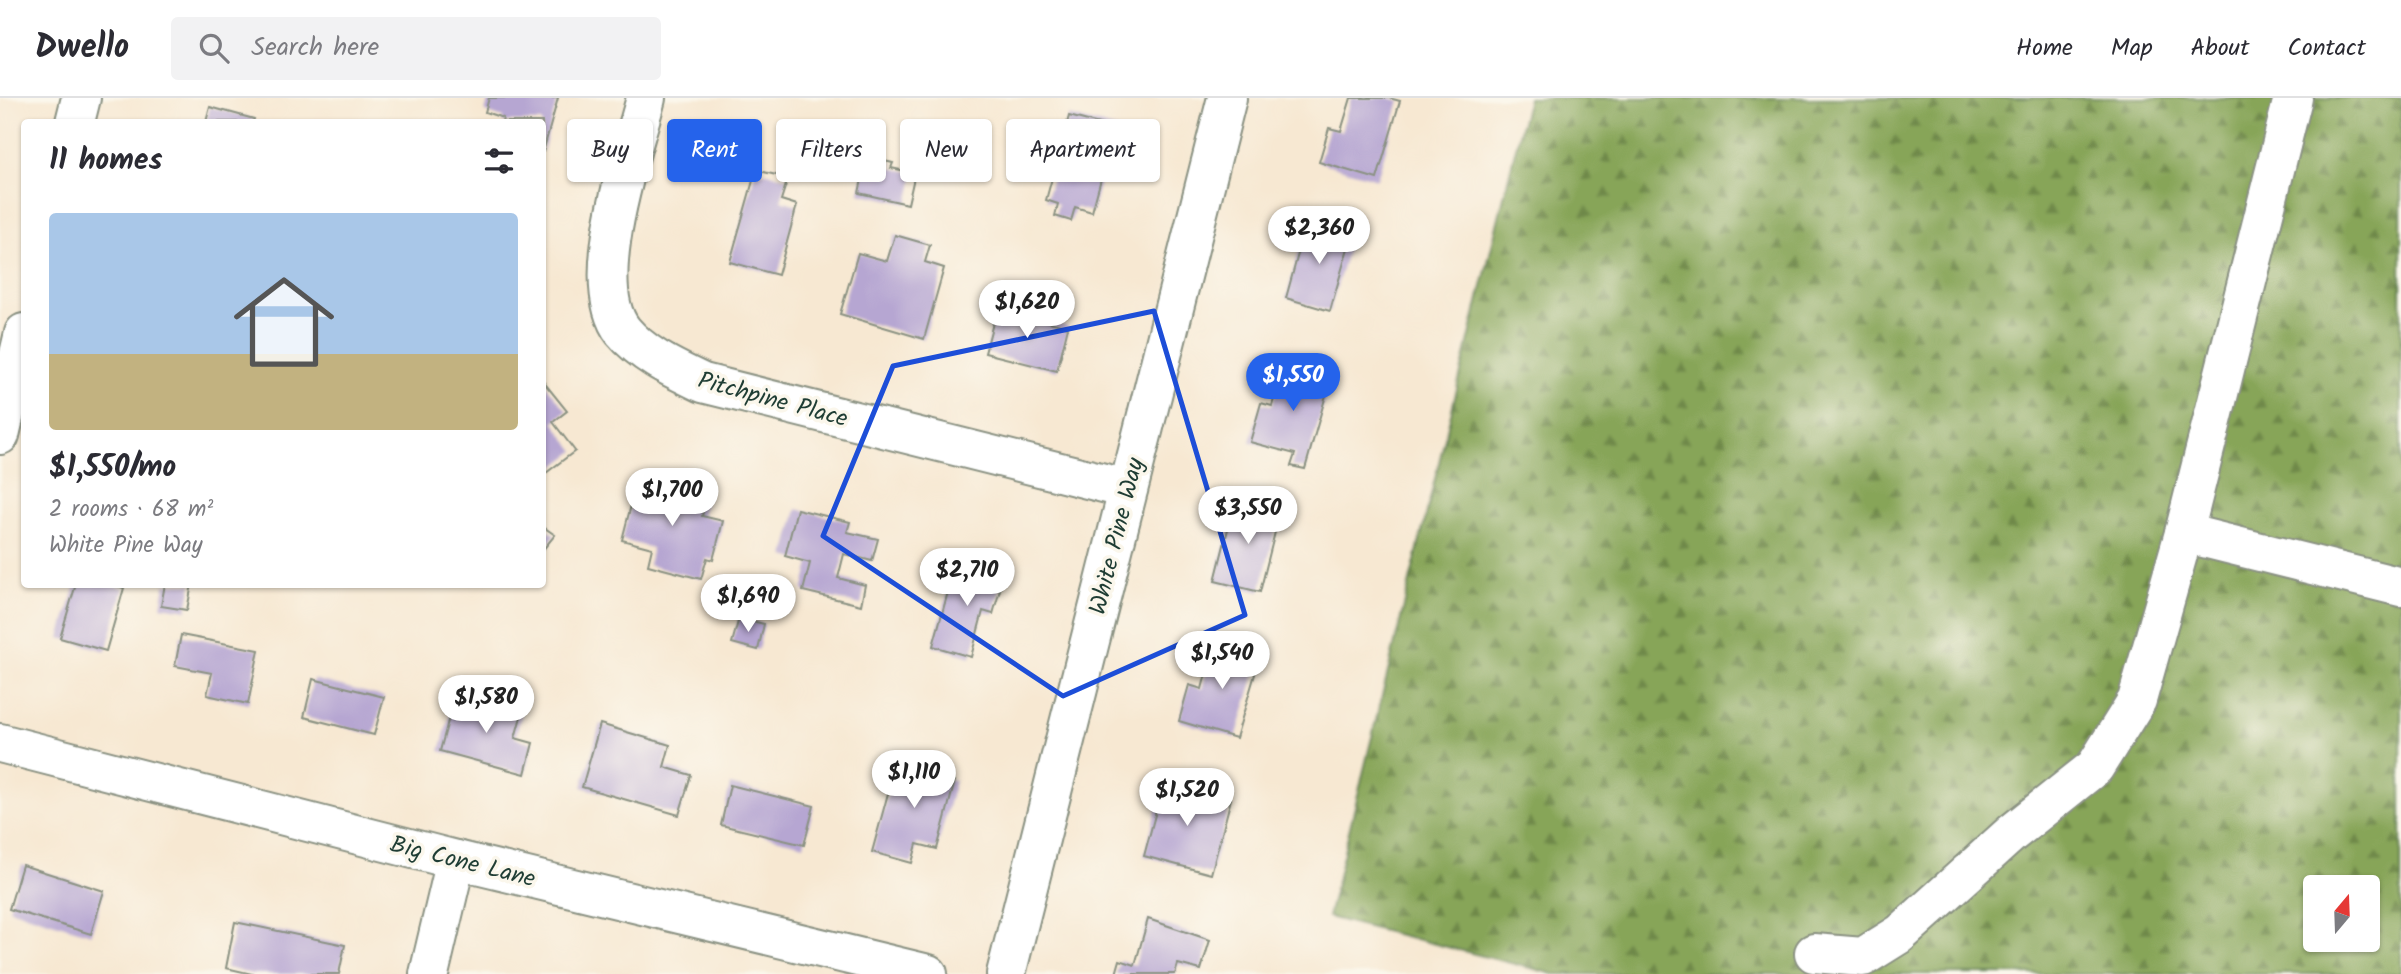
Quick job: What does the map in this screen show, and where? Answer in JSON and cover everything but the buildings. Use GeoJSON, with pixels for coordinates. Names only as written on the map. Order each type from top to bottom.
{"type":"FeatureCollection","features":[{"type":"Feature","properties":{"kind":"street"},"geometry":{"type":"LineString","coordinates":[[76,119],[80,98]]}},
{"type":"Feature","properties":{"kind":"street","name":"Pitchpine Place"},"geometry":{"type":"LineString","coordinates":[[646,98],[611,239],[607,289],[622,329],[655,359],[703,383],[1128,489]]}},
{"type":"Feature","properties":{"kind":"street","name":"White Pine Way"},"geometry":{"type":"LineString","coordinates":[[1006,974],[1227,98]]}},
{"type":"Feature","properties":{"kind":"street"},"geometry":{"type":"LineString","coordinates":[[1814,953],[1863,957],[1900,934],[2012,833],[2095,767],[2137,700],[2183,533],[2293,98]]}},
{"type":"Feature","properties":{"kind":"street"},"geometry":{"type":"LineString","coordinates":[[0,435],[21,345]]}},
{"type":"Feature","properties":{"kind":"street"},"geometry":{"type":"LineString","coordinates":[[2183,533],[2401,587]]}},
{"type":"Feature","properties":{"kind":"street","name":"Big Cone Lane"},"geometry":{"type":"LineString","coordinates":[[0,743],[456,860],[928,974]]}},
{"type":"Feature","properties":{"kind":"street"},"geometry":{"type":"LineString","coordinates":[[429,974],[456,860]]}},
{"type":"Feature","properties":{"kind":"highlighted area"},"geometry":{"type":"Polygon","coordinates":[[[1154,311],[1245,615],[1063,696],[823,536],[893,366],[1154,311]]]}},
{"type":"Feature","properties":{"kind":"green space"},"geometry":{"type":"Polygon","coordinates":[[[1528,98],[2401,98],[2401,974],[1554,974],[1328,917],[1528,98]]]}}]}
